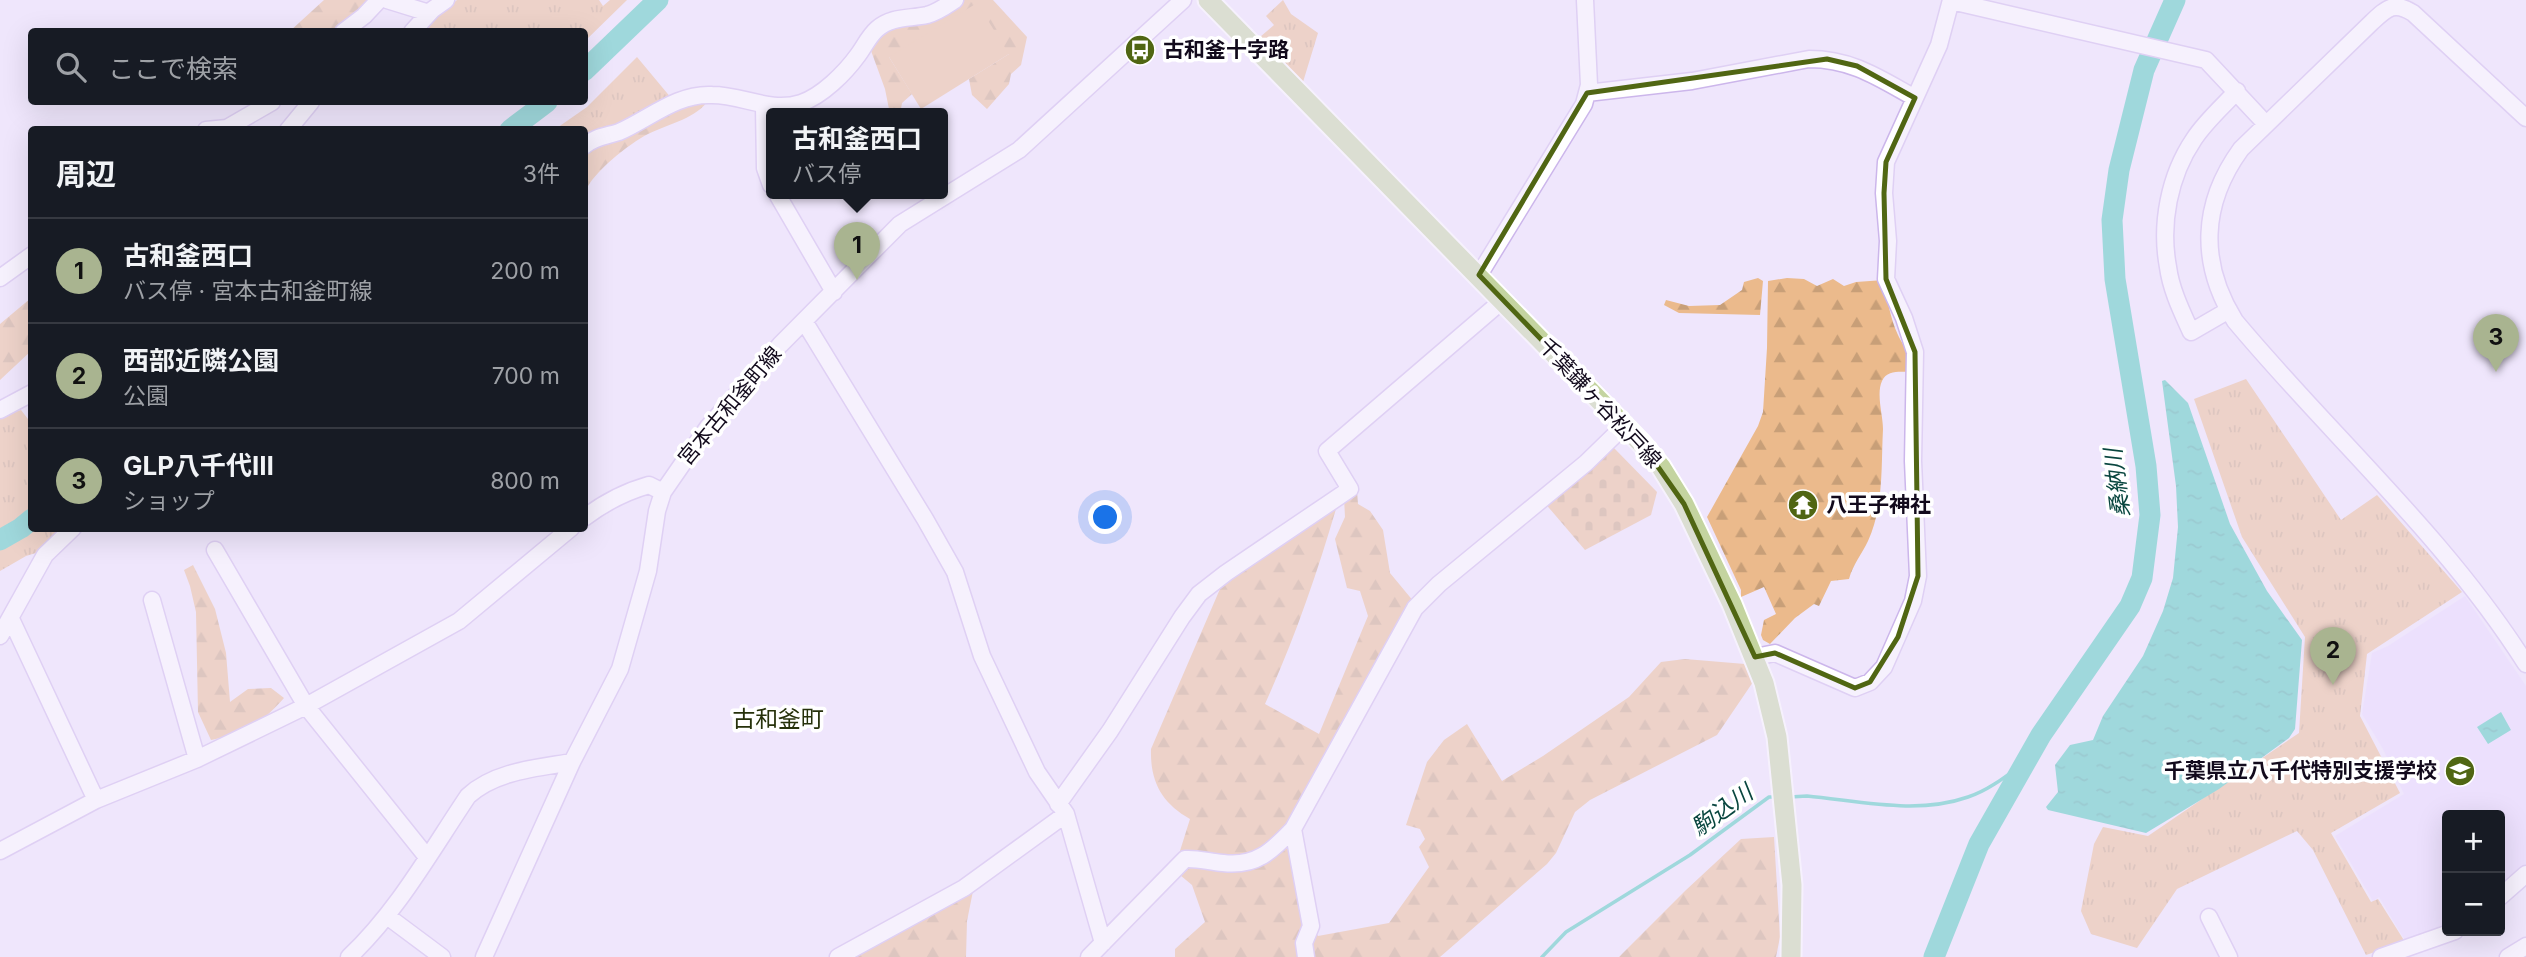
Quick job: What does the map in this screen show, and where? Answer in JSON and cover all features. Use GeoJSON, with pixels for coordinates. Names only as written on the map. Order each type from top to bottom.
{"type":"FeatureCollection","features":[{"type":"Feature","properties":{"kind":"main road","name":"千葉鎌ヶ谷松戸線"},"geometry":{"type":"LineString","coordinates":[[1208,0],[1624,426],[1661,467],[1684,503],[1755,657],[1773,713],[1792,885],[1791,957]]}},
{"type":"Feature","properties":{"kind":"street"},"geometry":{"type":"LineString","coordinates":[[348,28],[379,0]]}},
{"type":"Feature","properties":{"kind":"street"},"geometry":{"type":"LineString","coordinates":[[387,0],[429,13]]}},
{"type":"Feature","properties":{"kind":"street"},"geometry":{"type":"LineString","coordinates":[[416,28],[446,0]]}},
{"type":"Feature","properties":{"kind":"street"},"geometry":{"type":"LineString","coordinates":[[588,142],[618,132],[686,99],[713,94],[764,106],[799,104],[811,99],[848,67],[876,30],[891,20],[926,15],[955,0]]}},
{"type":"Feature","properties":{"kind":"street","name":"宮本古和釜町線"},"geometry":{"type":"LineString","coordinates":[[948,194],[1019,150],[1182,0]]}},
{"type":"Feature","properties":{"kind":"street"},"geometry":{"type":"LineString","coordinates":[[1479,275],[1584,104],[1589,85],[1585,0]]}},
{"type":"Feature","properties":{"kind":"street"},"geometry":{"type":"LineString","coordinates":[[1755,657],[1775,653],[1855,688],[1870,682],[1884,667],[1913,601],[1918,576],[1913,461],[1915,352],[1905,318],[1886,279],[1888,241],[1884,192],[1886,162],[1939,45],[1951,1],[2206,60],[2265,123]]}},
{"type":"Feature","properties":{"kind":"street"},"geometry":{"type":"LineString","coordinates":[[2526,118],[2413,13],[2402,6],[2385,11],[2265,123],[2228,166],[2212,209],[2209,232],[2214,277],[2229,310],[2249,337],[2420,523],[2507,633],[2526,664]]}},
{"type":"Feature","properties":{"kind":"street"},"geometry":{"type":"LineString","coordinates":[[1587,93],[1692,81],[1810,59],[1827,59],[1857,66],[1915,98]]}},
{"type":"Feature","properties":{"kind":"street"},"geometry":{"type":"LineString","coordinates":[[2229,310],[2191,332],[2178,303],[2168,268],[2165,227],[2173,182],[2194,139],[2237,91]]}},
{"type":"Feature","properties":{"kind":"street"},"geometry":{"type":"LineString","coordinates":[[230,126],[267,105]]}},
{"type":"Feature","properties":{"kind":"street"},"geometry":{"type":"LineString","coordinates":[[291,126],[309,105]]}},
{"type":"Feature","properties":{"kind":"street"},"geometry":{"type":"LineString","coordinates":[[764,106],[766,171]]}},
{"type":"Feature","properties":{"kind":"street"},"geometry":{"type":"LineString","coordinates":[[780,199],[834,292]]}},
{"type":"Feature","properties":{"kind":"street","name":"宮本古和釜町線"},"geometry":{"type":"LineString","coordinates":[[484,957],[572,762],[621,669],[648,571],[657,511],[663,492],[708,427],[804,321],[913,215],[939,199]]}},
{"type":"Feature","properties":{"kind":"street"},"geometry":{"type":"LineString","coordinates":[[0,278],[28,264]]}},
{"type":"Feature","properties":{"kind":"street"},"geometry":{"type":"LineString","coordinates":[[838,957],[964,888],[1062,809],[1065,797],[1199,594],[1350,489],[1327,451],[1503,300]]}},
{"type":"Feature","properties":{"kind":"street"},"geometry":{"type":"LineString","coordinates":[[804,321],[955,572],[982,656],[1037,772],[1062,809],[1103,943]]}},
{"type":"Feature","properties":{"kind":"street"},"geometry":{"type":"LineString","coordinates":[[0,410],[28,395]]}},
{"type":"Feature","properties":{"kind":"street"},"geometry":{"type":"LineString","coordinates":[[1089,957],[1185,859],[1195,858],[1226,864],[1268,855],[1293,829],[1415,608],[1439,584],[1586,463],[1624,426]]}},
{"type":"Feature","properties":{"kind":"street"},"geometry":{"type":"LineString","coordinates":[[588,515],[606,502],[649,485],[663,492]]}},
{"type":"Feature","properties":{"kind":"street"},"geometry":{"type":"LineString","coordinates":[[0,636],[45,555],[69,532]]}},
{"type":"Feature","properties":{"kind":"street"},"geometry":{"type":"LineString","coordinates":[[0,851],[96,800],[197,759],[306,706],[459,621],[566,532]]}},
{"type":"Feature","properties":{"kind":"street"},"geometry":{"type":"LineString","coordinates":[[215,550],[306,706],[427,857]]}},
{"type":"Feature","properties":{"kind":"street"},"geometry":{"type":"LineString","coordinates":[[152,600],[197,759]]}},
{"type":"Feature","properties":{"kind":"street"},"geometry":{"type":"LineString","coordinates":[[11,619],[96,800]]}},
{"type":"Feature","properties":{"kind":"street"},"geometry":{"type":"LineString","coordinates":[[349,957],[367,941],[387,916],[468,796],[480,785],[526,770],[572,762]]}},
{"type":"Feature","properties":{"kind":"street"},"geometry":{"type":"LineString","coordinates":[[1293,829],[1311,926],[1304,943],[1306,957]]}},
{"type":"Feature","properties":{"kind":"street"},"geometry":{"type":"LineString","coordinates":[[2505,893],[2526,874]]}},
{"type":"Feature","properties":{"kind":"street"},"geometry":{"type":"LineString","coordinates":[[387,916],[442,957]]}},
{"type":"Feature","properties":{"kind":"street"},"geometry":{"type":"LineString","coordinates":[[2209,917],[2229,957]]}},
{"type":"Feature","properties":{"kind":"street"},"geometry":{"type":"LineString","coordinates":[[2381,957],[2442,936]]}},
{"type":"Feature","properties":{"kind":"street"},"geometry":{"type":"LineString","coordinates":[[2508,957],[2526,946]]}},
{"type":"Feature","properties":{"kind":"highlighted area"},"geometry":{"type":"Polygon","coordinates":[[[1827,59],[1857,66],[1915,98],[1886,162],[1884,193],[1886,279],[1915,352],[1918,576],[1898,637],[1870,682],[1855,688],[1775,653],[1755,657],[1684,504],[1642,444],[1479,275],[1587,93],[1827,59]]]}},
{"type":"Feature","properties":{"kind":"shaded area","name":"千葉県立八千代特別支援学校"},"geometry":{"type":"Polygon","coordinates":[[[2465,596],[2526,686],[2526,866],[2505,885],[2505,810],[2442,810],[2442,929],[2406,942],[2379,897],[2373,901],[2335,836],[2404,794],[2383,749],[2362,714],[2372,653],[2388,646],[2465,596]]]}},
{"type":"Feature","properties":{"kind":"green space"},"geometry":{"type":"Polygon","coordinates":[[[324,0],[372,0],[339,28],[293,28],[324,0]]]}},
{"type":"Feature","properties":{"kind":"green space"},"geometry":{"type":"Polygon","coordinates":[[[457,0],[599,0],[603,6],[610,0],[627,0],[588,38],[588,28],[424,28],[457,0]]]}},
{"type":"Feature","properties":{"kind":"green space"},"geometry":{"type":"Polygon","coordinates":[[[959,0],[993,0],[1027,37],[1021,65],[1011,74],[1009,84],[987,109],[972,95],[969,79],[1009,54],[889,57],[912,94],[902,103],[901,108],[889,108],[870,48],[877,32],[959,0]]]}},
{"type":"Feature","properties":{"kind":"green space"},"geometry":{"type":"Polygon","coordinates":[[[1283,0],[1291,14],[1318,33],[1303,82],[1260,37],[1274,25],[1266,16],[1283,0]]]}},
{"type":"Feature","properties":{"kind":"green space"},"geometry":{"type":"Polygon","coordinates":[[[977,3],[1009,54],[923,108],[889,57],[977,3]]]}},
{"type":"Feature","properties":{"kind":"green space"},"geometry":{"type":"Polygon","coordinates":[[[637,57],[672,99],[588,139],[588,126],[560,126],[587,107],[637,57]]]}},
{"type":"Feature","properties":{"kind":"green space"},"geometry":{"type":"Polygon","coordinates":[[[709,99],[690,116],[631,144],[603,167],[588,186],[588,149],[672,108],[709,99]]]}},
{"type":"Feature","properties":{"kind":"green space"},"geometry":{"type":"Polygon","coordinates":[[[1758,278],[1763,281],[1760,315],[1679,313],[1664,305],[1666,300],[1689,306],[1720,305],[1742,290],[1744,282],[1758,278]]]}},
{"type":"Feature","properties":{"kind":"green space"},"geometry":{"type":"Polygon","coordinates":[[[1804,279],[1817,286],[1833,279],[1844,286],[1856,282],[1884,280],[1893,322],[1909,356],[1910,372],[1890,373],[1884,377],[1880,386],[1883,429],[1877,514],[1868,541],[1849,579],[1831,581],[1819,606],[1814,604],[1795,618],[1770,644],[1763,640],[1761,635],[1764,620],[1776,614],[1764,587],[1741,597],[1741,590],[1707,517],[1758,426],[1763,412],[1768,281],[1804,279]]]}},
{"type":"Feature","properties":{"kind":"green space"},"geometry":{"type":"Polygon","coordinates":[[[28,301],[28,354],[0,380],[0,324],[28,301]]]}},
{"type":"Feature","properties":{"kind":"green space"},"geometry":{"type":"Polygon","coordinates":[[[2246,379],[2341,520],[2377,495],[2462,592],[2367,654],[2360,716],[2400,793],[2331,833],[2371,902],[2378,899],[2405,942],[2366,955],[2313,850],[2297,831],[2177,889],[2137,948],[2091,934],[2081,911],[2094,844],[2103,827],[2148,836],[2299,733],[2305,637],[2242,537],[2194,399],[2246,379]]]}},
{"type":"Feature","properties":{"kind":"green space"},"geometry":{"type":"Polygon","coordinates":[[[21,410],[28,419],[28,517],[0,537],[0,416],[21,410]]]}},
{"type":"Feature","properties":{"kind":"green space"},"geometry":{"type":"Polygon","coordinates":[[[1613,447],[1657,492],[1651,515],[1585,550],[1544,502],[1613,447]]]}},
{"type":"Feature","properties":{"kind":"green space"},"geometry":{"type":"Polygon","coordinates":[[[1357,491],[1358,504],[1370,511],[1383,530],[1390,573],[1414,602],[1290,826],[1312,927],[1318,936],[1389,923],[1429,867],[1419,847],[1425,839],[1420,829],[1406,825],[1427,762],[1444,740],[1467,724],[1502,781],[1629,697],[1661,662],[1685,659],[1745,664],[1753,682],[1717,735],[1590,800],[1575,812],[1556,853],[1547,864],[1440,957],[1175,957],[1175,949],[1205,922],[1192,885],[1174,870],[1190,819],[1165,799],[1153,772],[1151,749],[1223,582],[1338,502],[1305,604],[1265,704],[1319,734],[1368,616],[1360,591],[1347,588],[1335,539],[1345,517],[1344,497],[1357,491]]]}},
{"type":"Feature","properties":{"kind":"green space"},"geometry":{"type":"Polygon","coordinates":[[[28,527],[28,532],[65,532],[39,552],[0,571],[0,545],[28,527]]]}},
{"type":"Feature","properties":{"kind":"green space"},"geometry":{"type":"Polygon","coordinates":[[[193,565],[215,609],[226,653],[230,702],[248,689],[271,688],[284,698],[251,726],[211,740],[198,712],[196,612],[184,570],[193,565]]]}},
{"type":"Feature","properties":{"kind":"green space"},"geometry":{"type":"Polygon","coordinates":[[[1774,837],[1780,937],[1776,957],[1619,957],[1741,839],[1774,837]]]}},
{"type":"Feature","properties":{"kind":"green space"},"geometry":{"type":"Polygon","coordinates":[[[973,891],[967,921],[966,957],[849,957],[973,891]]]}},
{"type":"Feature","properties":{"kind":"water"},"geometry":{"type":"Polygon","coordinates":[[[2165,380],[2188,403],[2230,524],[2267,591],[2302,640],[2295,729],[2289,738],[2219,789],[2146,833],[2048,810],[2046,807],[2058,792],[2055,765],[2070,745],[2093,740],[2103,716],[2143,656],[2163,611],[2173,578],[2178,527],[2176,486],[2162,381],[2165,380]]]}},
{"type":"Feature","properties":{"kind":"water"},"geometry":{"type":"Polygon","coordinates":[[[2501,712],[2511,730],[2488,744],[2477,727],[2501,712]]]}},
{"type":"Feature","properties":{"kind":"waterway"},"geometry":{"type":"LineString","coordinates":[[588,67],[658,0]]}},
{"type":"Feature","properties":{"kind":"waterway","name":"桑納川"},"geometry":{"type":"LineString","coordinates":[[1934,957],[1979,844],[2041,735],[2130,606],[2142,578],[2150,515],[2146,466],[2115,279],[2112,220],[2119,170],[2144,70],[2175,0]]}},
{"type":"Feature","properties":{"kind":"waterway"},"geometry":{"type":"LineString","coordinates":[[515,126],[543,105]]}},
{"type":"Feature","properties":{"kind":"waterway"},"geometry":{"type":"LineString","coordinates":[[0,540],[28,522]]}},
{"type":"Feature","properties":{"kind":"waterway","name":"駒込川"},"geometry":{"type":"LineString","coordinates":[[1790,797],[1807,796],[1909,806],[1949,802],[1984,790],[2028,760]]}},
{"type":"Feature","properties":{"kind":"waterway","name":"駒込川"},"geometry":{"type":"LineString","coordinates":[[1542,957],[1566,932],[1690,855],[1769,797],[1776,797]]}},
{"type":"Feature","properties":{"kind":"place","name":"古和釜十字路"},"geometry":{"type":"Point","coordinates":[1140,50]}},
{"type":"Feature","properties":{"kind":"place","name":"古和釜西口"},"geometry":{"type":"Point","coordinates":[857,280]}},
{"type":"Feature","properties":{"kind":"place","name":"GLP八千代Ⅲ"},"geometry":{"type":"Point","coordinates":[2496,372]}},
{"type":"Feature","properties":{"kind":"place","name":"八王子神社"},"geometry":{"type":"Point","coordinates":[1803,505]}},
{"type":"Feature","properties":{"kind":"place","name":"西部近隣公園"},"geometry":{"type":"Point","coordinates":[2333,685]}},
{"type":"Feature","properties":{"kind":"place","name":"千葉県立八千代特別支援学校"},"geometry":{"type":"Point","coordinates":[2460,771]}},
{"type":"Feature","properties":{"kind":"district","name":"古和釜町"},"geometry":{"type":"Point","coordinates":[778,719]}}]}
